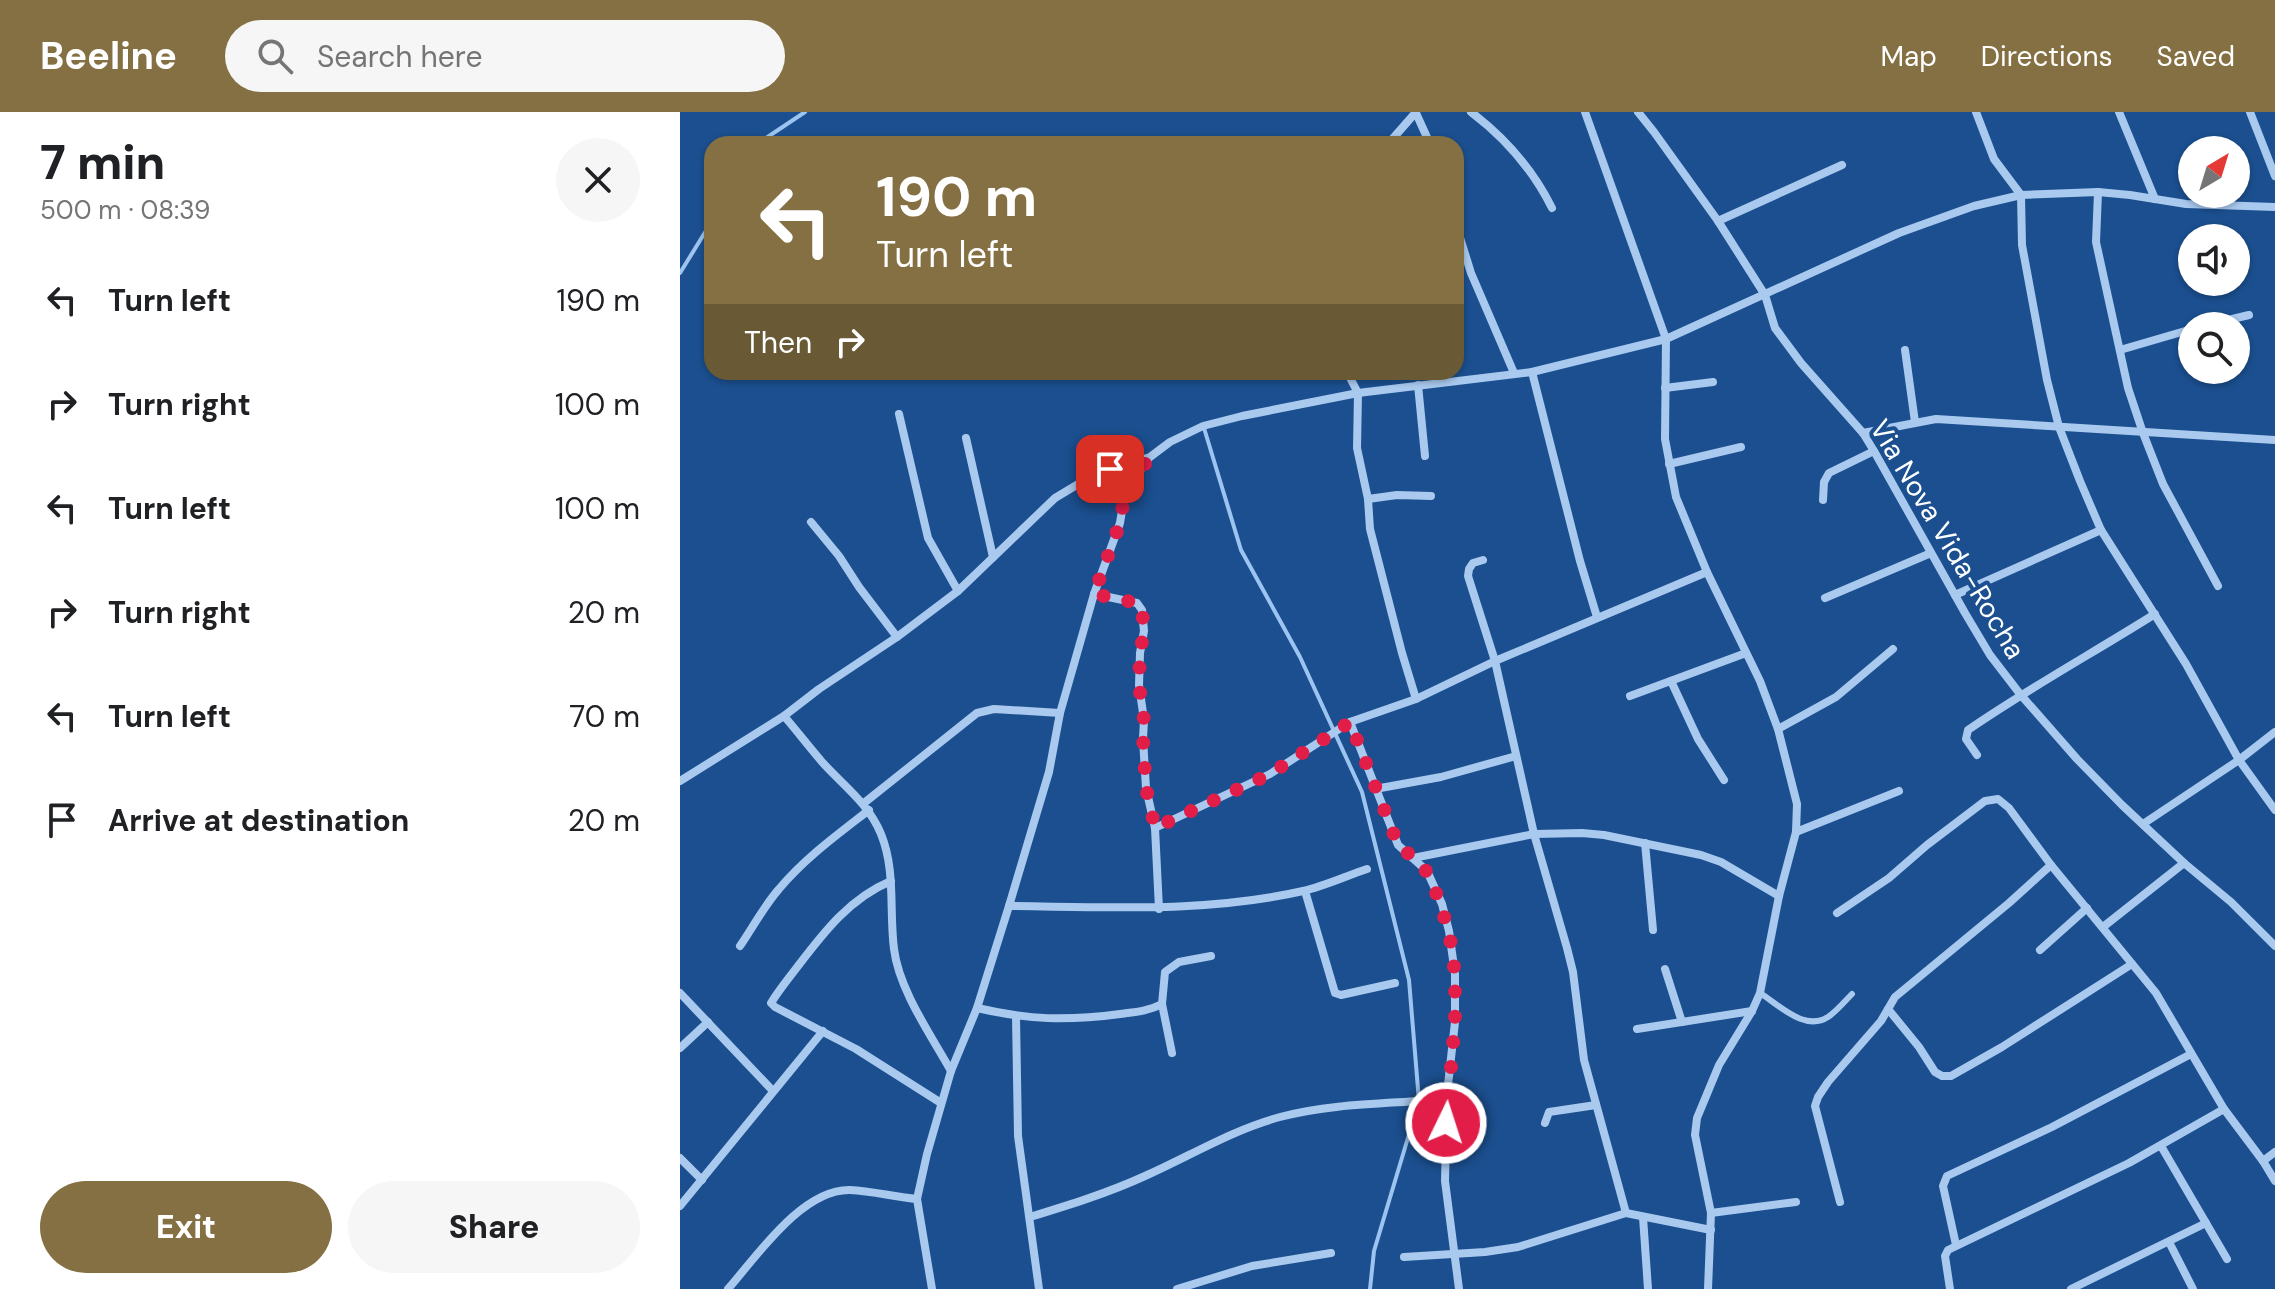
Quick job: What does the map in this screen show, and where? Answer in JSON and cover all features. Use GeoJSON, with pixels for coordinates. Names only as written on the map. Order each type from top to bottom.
{"type":"FeatureCollection","features":[{"type":"Feature","properties":{"kind":"street"},"geometry":{"type":"LineString","coordinates":[[1395,136],[1416,112],[1426,136]]}},
{"type":"Feature","properties":{"kind":"street"},"geometry":{"type":"LineString","coordinates":[[1471,112],[1523,162],[1552,208]]}},
{"type":"Feature","properties":{"kind":"street"},"geometry":{"type":"LineString","coordinates":[[1585,112],[1666,339],[1665,439],[1676,497],[1707,572],[1760,681],[1778,729],[1797,804],[1796,832],[1779,896],[1760,993],[1719,1065],[1697,1118],[1695,1135],[1711,1213],[1708,1289]]}},
{"type":"Feature","properties":{"kind":"street","name":"Via Nova Vida-Rocha"},"geometry":{"type":"LineString","coordinates":[[1638,112],[1718,221],[1765,295],[1775,328],[1801,363],[1863,433],[1990,655],[2077,759],[2275,946]]}},
{"type":"Feature","properties":{"kind":"street"},"geometry":{"type":"LineString","coordinates":[[1976,112],[1994,159],[2021,195],[2022,245],[2047,380],[2059,427],[2101,530],[2155,614],[2239,760],[2275,810]]}},
{"type":"Feature","properties":{"kind":"street"},"geometry":{"type":"LineString","coordinates":[[2119,112],[2155,199]]}},
{"type":"Feature","properties":{"kind":"street"},"geometry":{"type":"LineString","coordinates":[[2250,112],[2275,176]]}},
{"type":"Feature","properties":{"kind":"street"},"geometry":{"type":"LineString","coordinates":[[1718,221],[1842,165]]}},
{"type":"Feature","properties":{"kind":"street"},"geometry":{"type":"LineString","coordinates":[[2098,192],[2096,242],[2128,388],[2163,484],[2218,586]]}},
{"type":"Feature","properties":{"kind":"street"},"geometry":{"type":"LineString","coordinates":[[1464,379],[1532,372],[1666,339],[1899,233],[1974,206],[2021,195],[2098,192],[2186,204],[2275,207]]}},
{"type":"Feature","properties":{"kind":"street"},"geometry":{"type":"LineString","coordinates":[[1464,251],[1514,373]]}},
{"type":"Feature","properties":{"kind":"street"},"geometry":{"type":"LineString","coordinates":[[2120,350],[2178,333]]}},
{"type":"Feature","properties":{"kind":"street"},"geometry":{"type":"LineString","coordinates":[[1905,350],[1915,422]]}},
{"type":"Feature","properties":{"kind":"street"},"geometry":{"type":"LineString","coordinates":[[1532,372],[1597,617]]}},
{"type":"Feature","properties":{"kind":"street"},"geometry":{"type":"LineString","coordinates":[[1351,380],[1358,393],[1357,448],[1368,499],[1370,529],[1416,699]]}},
{"type":"Feature","properties":{"kind":"street"},"geometry":{"type":"LineString","coordinates":[[932,1289],[917,1199],[941,1103],[977,1008],[1049,772],[1060,713],[1094,594],[1120,523],[1125,492],[1150,457],[1170,442],[1203,426],[1358,393],[1458,380]]}},
{"type":"Feature","properties":{"kind":"street"},"geometry":{"type":"LineString","coordinates":[[1665,388],[1713,382]]}},
{"type":"Feature","properties":{"kind":"street"},"geometry":{"type":"LineString","coordinates":[[1418,385],[1425,456]]}},
{"type":"Feature","properties":{"kind":"street"},"geometry":{"type":"LineString","coordinates":[[899,414],[928,538],[958,591]]}},
{"type":"Feature","properties":{"kind":"street"},"geometry":{"type":"LineString","coordinates":[[1863,433],[1936,419],[2275,440]]}},
{"type":"Feature","properties":{"kind":"street"},"geometry":{"type":"LineString","coordinates":[[966,438],[993,557]]}},
{"type":"Feature","properties":{"kind":"street"},"geometry":{"type":"LineString","coordinates":[[1669,464],[1741,447]]}},
{"type":"Feature","properties":{"kind":"street"},"geometry":{"type":"LineString","coordinates":[[1823,500],[1824,482],[1829,473],[1874,451]]}},
{"type":"Feature","properties":{"kind":"street"},"geometry":{"type":"LineString","coordinates":[[680,781],[784,716],[958,591],[1055,498],[1110,469],[1150,457]]}},
{"type":"Feature","properties":{"kind":"street"},"geometry":{"type":"LineString","coordinates":[[1368,499],[1397,495],[1431,496]]}},
{"type":"Feature","properties":{"kind":"street"},"geometry":{"type":"LineString","coordinates":[[811,522],[823,534],[897,637]]}},
{"type":"Feature","properties":{"kind":"street"},"geometry":{"type":"LineString","coordinates":[[1955,595],[2101,530]]}},
{"type":"Feature","properties":{"kind":"street"},"geometry":{"type":"LineString","coordinates":[[1825,598],[1931,553]]}},
{"type":"Feature","properties":{"kind":"street"},"geometry":{"type":"LineString","coordinates":[[1483,560],[1473,563],[1468,576],[1495,661],[1534,834],[1570,960],[1580,1041],[1626,1213]]}},
{"type":"Feature","properties":{"kind":"street"},"geometry":{"type":"LineString","coordinates":[[1155,828],[1270,774],[1350,722],[1416,699],[1495,661],[1707,572]]}},
{"type":"Feature","properties":{"kind":"street"},"geometry":{"type":"LineString","coordinates":[[1094,594],[1137,603],[1142,610],[1144,631],[1139,685],[1144,720],[1146,788],[1155,828],[1159,909]]}},
{"type":"Feature","properties":{"kind":"street"},"geometry":{"type":"LineString","coordinates":[[1977,755],[1966,739],[1968,730],[2020,694],[2155,614]]}},
{"type":"Feature","properties":{"kind":"street"},"geometry":{"type":"LineString","coordinates":[[1778,729],[1836,697],[1893,649]]}},
{"type":"Feature","properties":{"kind":"street"},"geometry":{"type":"LineString","coordinates":[[1630,696],[1746,653]]}},
{"type":"Feature","properties":{"kind":"street"},"geometry":{"type":"LineString","coordinates":[[1671,681],[1698,739],[1724,780]]}},
{"type":"Feature","properties":{"kind":"street"},"geometry":{"type":"LineString","coordinates":[[740,946],[777,891],[802,864],[977,713],[994,709],[1060,713]]}},
{"type":"Feature","properties":{"kind":"street"},"geometry":{"type":"LineString","coordinates":[[784,716],[822,762],[866,807],[881,834],[890,866],[894,949],[899,969],[907,990],[951,1071]]}},
{"type":"Feature","properties":{"kind":"street"},"geometry":{"type":"LineString","coordinates":[[1350,722],[1398,845],[1427,871],[1442,904],[1449,931],[1454,962],[1455,1022],[1447,1094],[1445,1181],[1459,1289]]}},
{"type":"Feature","properties":{"kind":"street"},"geometry":{"type":"LineString","coordinates":[[2143,824],[2275,732]]}},
{"type":"Feature","properties":{"kind":"street"},"geometry":{"type":"LineString","coordinates":[[1375,789],[1441,777],[1516,756]]}},
{"type":"Feature","properties":{"kind":"street"},"geometry":{"type":"LineString","coordinates":[[1796,832],[1899,791]]}},
{"type":"Feature","properties":{"kind":"street"},"geometry":{"type":"LineString","coordinates":[[1837,913],[1889,878],[1985,801],[1998,799],[2009,808],[2051,865],[2156,993],[2224,1109],[2275,1181]]}},
{"type":"Feature","properties":{"kind":"street"},"geometry":{"type":"LineString","coordinates":[[1413,858],[1534,834],[1604,835],[1701,855],[1721,862],[1779,896]]}},
{"type":"Feature","properties":{"kind":"street"},"geometry":{"type":"LineString","coordinates":[[1645,843],[1653,930]]}},
{"type":"Feature","properties":{"kind":"street"},"geometry":{"type":"LineString","coordinates":[[2103,927],[2184,863]]}},
{"type":"Feature","properties":{"kind":"street"},"geometry":{"type":"LineString","coordinates":[[1840,1202],[1815,1106],[1818,1097],[1881,1021],[1895,997],[2051,865]]}},
{"type":"Feature","properties":{"kind":"street"},"geometry":{"type":"LineString","coordinates":[[1009,906],[1159,909],[1224,904],[1305,891],[1367,869]]}},
{"type":"Feature","properties":{"kind":"street"},"geometry":{"type":"LineString","coordinates":[[891,881],[872,889],[825,931],[771,1003],[856,1049],[941,1103]]}},
{"type":"Feature","properties":{"kind":"street"},"geometry":{"type":"LineString","coordinates":[[1305,891],[1335,993],[1341,995],[1395,983]]}},
{"type":"Feature","properties":{"kind":"street"},"geometry":{"type":"LineString","coordinates":[[2040,950],[2087,908]]}},
{"type":"Feature","properties":{"kind":"street"},"geometry":{"type":"LineString","coordinates":[[1172,1053],[1162,1004],[1165,972],[1179,962],[1211,956]]}},
{"type":"Feature","properties":{"kind":"street"},"geometry":{"type":"LineString","coordinates":[[1888,1009],[1935,1072],[1951,1076],[2132,964]]}},
{"type":"Feature","properties":{"kind":"street"},"geometry":{"type":"LineString","coordinates":[[1665,969],[1682,1022]]}},
{"type":"Feature","properties":{"kind":"street"},"geometry":{"type":"LineString","coordinates":[[680,993],[773,1091]]}},
{"type":"Feature","properties":{"kind":"street"},"geometry":{"type":"LineString","coordinates":[[977,1008],[1016,1017],[1085,1019],[1152,1010],[1162,1004]]}},
{"type":"Feature","properties":{"kind":"street"},"geometry":{"type":"LineString","coordinates":[[1637,1029],[1752,1011]]}},
{"type":"Feature","properties":{"kind":"street"},"geometry":{"type":"LineString","coordinates":[[1016,1017],[1018,1136],[1039,1289]]}},
{"type":"Feature","properties":{"kind":"street"},"geometry":{"type":"LineString","coordinates":[[680,1048],[708,1022]]}},
{"type":"Feature","properties":{"kind":"street"},"geometry":{"type":"LineString","coordinates":[[680,1206],[823,1031]]}},
{"type":"Feature","properties":{"kind":"street"},"geometry":{"type":"LineString","coordinates":[[1956,1245],[1943,1186],[1947,1176],[2052,1127],[2191,1054]]}},
{"type":"Feature","properties":{"kind":"street"},"geometry":{"type":"LineString","coordinates":[[1030,1217],[1122,1186],[1207,1145],[1279,1117],[1341,1105],[1419,1101]]}},
{"type":"Feature","properties":{"kind":"street"},"geometry":{"type":"LineString","coordinates":[[1545,1123],[1549,1112],[1596,1105]]}},
{"type":"Feature","properties":{"kind":"street"},"geometry":{"type":"LineString","coordinates":[[1950,1289],[1945,1256],[1948,1250],[2073,1191],[2161,1146],[2224,1109]]}},
{"type":"Feature","properties":{"kind":"street"},"geometry":{"type":"LineString","coordinates":[[2161,1146],[2227,1259]]}},
{"type":"Feature","properties":{"kind":"street"},"geometry":{"type":"LineString","coordinates":[[2263,1161],[2275,1152]]}},
{"type":"Feature","properties":{"kind":"street"},"geometry":{"type":"LineString","coordinates":[[680,1158],[702,1180]]}},
{"type":"Feature","properties":{"kind":"street"},"geometry":{"type":"LineString","coordinates":[[728,1289],[773,1237],[816,1199],[849,1190],[917,1199]]}},
{"type":"Feature","properties":{"kind":"street"},"geometry":{"type":"LineString","coordinates":[[1711,1213],[1796,1202]]}},
{"type":"Feature","properties":{"kind":"street"},"geometry":{"type":"LineString","coordinates":[[1404,1257],[1518,1247],[1626,1213],[1711,1230]]}},
{"type":"Feature","properties":{"kind":"street"},"geometry":{"type":"LineString","coordinates":[[1643,1217],[1648,1289]]}},
{"type":"Feature","properties":{"kind":"street"},"geometry":{"type":"LineString","coordinates":[[2071,1289],[2206,1223]]}},
{"type":"Feature","properties":{"kind":"street"},"geometry":{"type":"LineString","coordinates":[[2169,1242],[2193,1289]]}},
{"type":"Feature","properties":{"kind":"street"},"geometry":{"type":"LineString","coordinates":[[1177,1289],[1252,1266],[1331,1253]]}},
{"type":"Feature","properties":{"kind":"lane"},"geometry":{"type":"LineString","coordinates":[[1760,993],[1803,1021],[1811,1022],[1827,1018],[1852,994]]}},
{"type":"Feature","properties":{"kind":"waterway"},"geometry":{"type":"LineString","coordinates":[[769,136],[805,112]]}},
{"type":"Feature","properties":{"kind":"waterway"},"geometry":{"type":"LineString","coordinates":[[680,273],[704,234]]}},
{"type":"Feature","properties":{"kind":"waterway"},"geometry":{"type":"LineString","coordinates":[[1204,428],[1241,550],[1300,657],[1362,792],[1409,980],[1419,1101],[1374,1251],[1370,1289]]}},
{"type":"Feature","properties":{"kind":"route"},"geometry":{"type":"LineString","coordinates":[[1110,469],[1150,457],[1125,492],[1120,523],[1094,594],[1137,603],[1142,610],[1144,631],[1139,685],[1144,720],[1146,788],[1155,828],[1270,774],[1350,722],[1398,845],[1427,871],[1442,904],[1449,931],[1455,974],[1455,1022],[1446,1123]]}}]}
